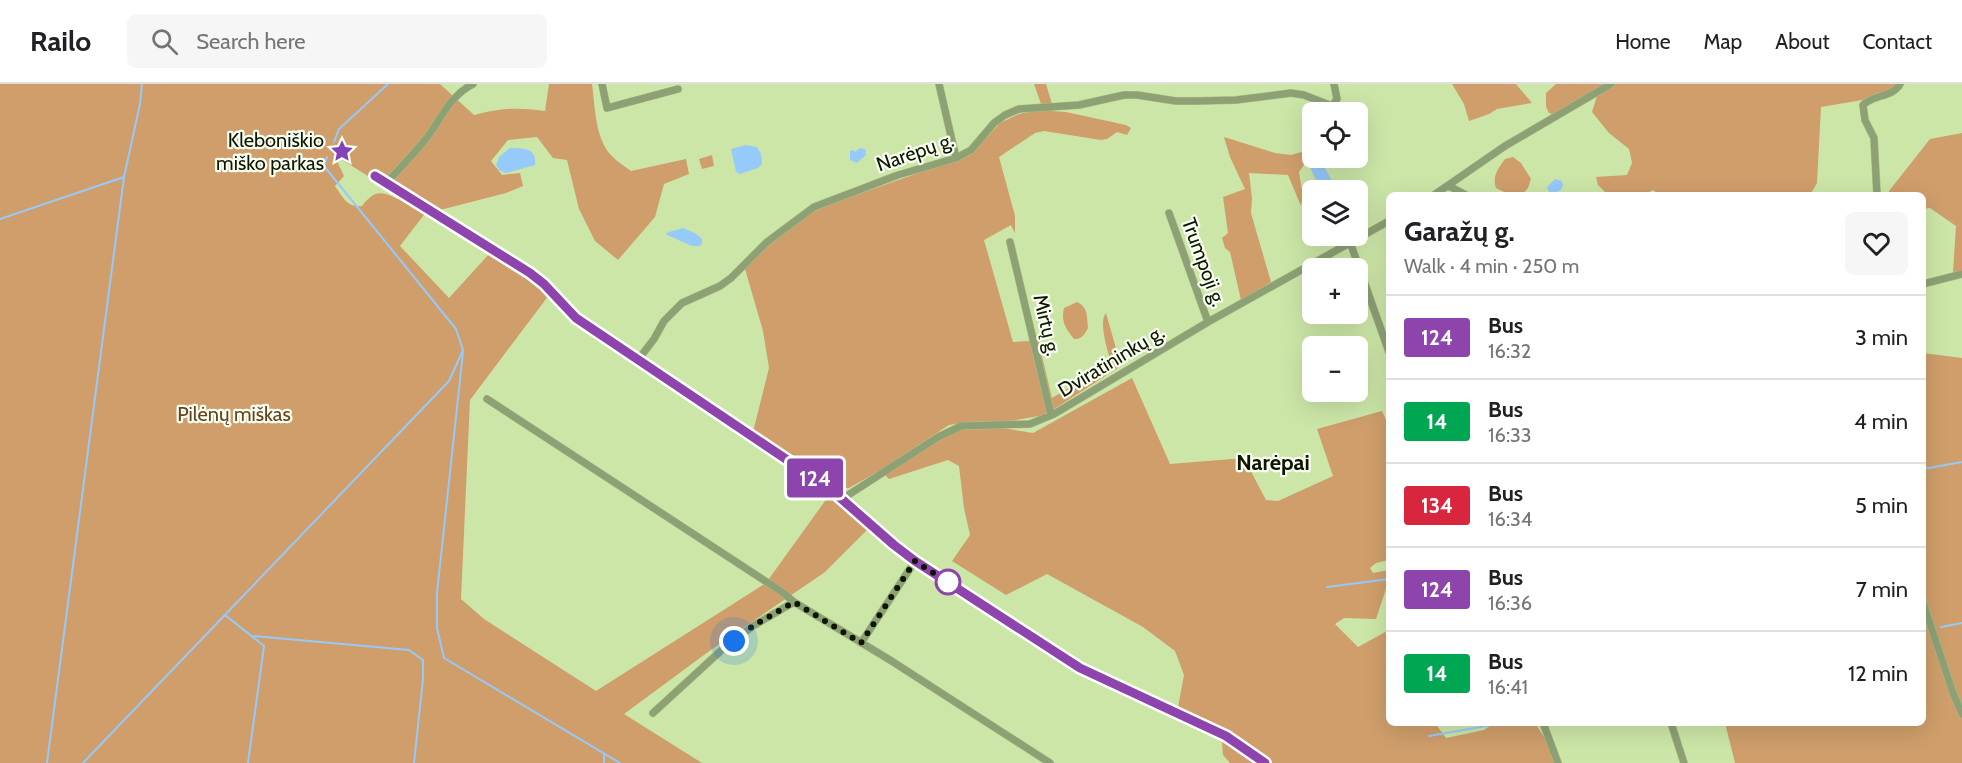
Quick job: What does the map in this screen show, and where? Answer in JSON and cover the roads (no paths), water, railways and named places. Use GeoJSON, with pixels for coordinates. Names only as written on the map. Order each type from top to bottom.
{"type":"FeatureCollection","features":[{"type":"Feature","properties":{"kind":"street"},"geometry":{"type":"LineString","coordinates":[[387,182],[426,139],[461,90],[473,84]]}},
{"type":"Feature","properties":{"kind":"street"},"geometry":{"type":"LineString","coordinates":[[602,84],[607,108],[678,89]]}},
{"type":"Feature","properties":{"kind":"street"},"geometry":{"type":"LineString","coordinates":[[939,84],[956,158]]}},
{"type":"Feature","properties":{"kind":"street","name":"Narėpų g."},"geometry":{"type":"LineString","coordinates":[[638,360],[664,321],[682,303],[726,282],[767,242],[814,207],[898,175],[956,158],[970,150],[994,123],[1019,109],[1079,105],[1137,95],[1176,101],[1197,101],[1236,100],[1292,93],[1304,95],[1332,106],[1337,99],[1334,84]]}},
{"type":"Feature","properties":{"kind":"street"},"geometry":{"type":"LineString","coordinates":[[1439,192],[1505,146],[1611,84]]}},
{"type":"Feature","properties":{"kind":"street"},"geometry":{"type":"LineString","coordinates":[[1877,192],[1874,138],[1865,120],[1863,105],[1870,98],[1886,96],[1896,90],[1900,84]]}},
{"type":"Feature","properties":{"kind":"street"},"geometry":{"type":"LineString","coordinates":[[375,176],[530,273],[544,284],[576,318],[829,488],[915,561],[1080,668],[1226,736],[1265,763]]}},
{"type":"Feature","properties":{"kind":"street"},"geometry":{"type":"LineString","coordinates":[[1449,186],[1460,192]]}},
{"type":"Feature","properties":{"kind":"street","name":"Trumpoji g."},"geometry":{"type":"LineString","coordinates":[[1169,213],[1208,322]]}},
{"type":"Feature","properties":{"kind":"street","name":"Dviratininkų g."},"geometry":{"type":"LineString","coordinates":[[1368,232],[1386,223]]}},
{"type":"Feature","properties":{"kind":"street","name":"Mirtų g."},"geometry":{"type":"LineString","coordinates":[[1010,242],[1051,415]]}},
{"type":"Feature","properties":{"kind":"street","name":"Dviratininkų g."},"geometry":{"type":"LineString","coordinates":[[842,499],[938,437],[961,426],[1030,424],[1051,415],[1208,322],[1343,246]]}},
{"type":"Feature","properties":{"kind":"street"},"geometry":{"type":"LineString","coordinates":[[1351,246],[1386,344]]}},
{"type":"Feature","properties":{"kind":"street"},"geometry":{"type":"LineString","coordinates":[[1926,283],[1962,274]]}},
{"type":"Feature","properties":{"kind":"street"},"geometry":{"type":"LineString","coordinates":[[487,399],[794,602],[1050,763]]}},
{"type":"Feature","properties":{"kind":"street"},"geometry":{"type":"LineString","coordinates":[[861,643],[915,561]]}},
{"type":"Feature","properties":{"kind":"street"},"geometry":{"type":"LineString","coordinates":[[653,713],[725,647],[753,626],[794,602]]}},
{"type":"Feature","properties":{"kind":"street"},"geometry":{"type":"LineString","coordinates":[[1926,611],[1962,714]]}},
{"type":"Feature","properties":{"kind":"street"},"geometry":{"type":"LineString","coordinates":[[1545,726],[1558,763]]}},
{"type":"Feature","properties":{"kind":"street"},"geometry":{"type":"LineString","coordinates":[[1672,726],[1684,763]]}},
{"type":"Feature","properties":{"kind":"water"},"geometry":{"type":"Polygon","coordinates":[[[746,145],[757,147],[761,154],[762,164],[758,168],[740,174],[736,172],[731,149],[746,145]]]}},
{"type":"Feature","properties":{"kind":"water"},"geometry":{"type":"Polygon","coordinates":[[[510,148],[532,152],[535,165],[506,173],[499,170],[496,165],[499,157],[510,148]]]}},
{"type":"Feature","properties":{"kind":"water"},"geometry":{"type":"Polygon","coordinates":[[[860,148],[865,149],[866,155],[857,163],[850,160],[850,151],[855,152],[860,148]]]}},
{"type":"Feature","properties":{"kind":"water"},"geometry":{"type":"Polygon","coordinates":[[[1310,168],[1325,168],[1332,180],[1316,180],[1310,168]]]}},
{"type":"Feature","properties":{"kind":"water"},"geometry":{"type":"Polygon","coordinates":[[[1555,179],[1562,181],[1563,186],[1557,192],[1549,192],[1547,187],[1555,179]]]}},
{"type":"Feature","properties":{"kind":"water"},"geometry":{"type":"Polygon","coordinates":[[[683,228],[702,239],[700,246],[692,246],[666,233],[683,228]]]}},
{"type":"Feature","properties":{"kind":"waterway"},"geometry":{"type":"LineString","coordinates":[[47,763],[124,177],[140,104],[142,84]]}},
{"type":"Feature","properties":{"kind":"waterway"},"geometry":{"type":"LineString","coordinates":[[334,142],[339,129],[388,84]]}},
{"type":"Feature","properties":{"kind":"waterway"},"geometry":{"type":"LineString","coordinates":[[83,763],[449,381],[463,350],[456,329],[324,166],[327,157]]}},
{"type":"Feature","properties":{"kind":"waterway"},"geometry":{"type":"LineString","coordinates":[[0,219],[124,177]]}},
{"type":"Feature","properties":{"kind":"waterway"},"geometry":{"type":"LineString","coordinates":[[463,352],[437,593],[437,628],[444,658],[620,763]]}},
{"type":"Feature","properties":{"kind":"waterway"},"geometry":{"type":"LineString","coordinates":[[1926,468],[1962,462]]}},
{"type":"Feature","properties":{"kind":"waterway"},"geometry":{"type":"LineString","coordinates":[[1327,587],[1386,579]]}},
{"type":"Feature","properties":{"kind":"waterway"},"geometry":{"type":"LineString","coordinates":[[225,615],[264,646],[248,763]]}},
{"type":"Feature","properties":{"kind":"waterway"},"geometry":{"type":"LineString","coordinates":[[1941,627],[1962,623]]}},
{"type":"Feature","properties":{"kind":"waterway"},"geometry":{"type":"LineString","coordinates":[[254,636],[409,650],[423,660],[414,763]]}},
{"type":"Feature","properties":{"kind":"waterway"},"geometry":{"type":"LineString","coordinates":[[1429,736],[1486,726]]}},
{"type":"Feature","properties":{"kind":"waterway"},"geometry":{"type":"LineString","coordinates":[[604,754],[604,763]]}},
{"type":"Feature","properties":{"kind":"place","name":"Kleboniškio miško parkas"},"geometry":{"type":"Point","coordinates":[342,151]}},
{"type":"Feature","properties":{"kind":"district","name":"Narėpai"},"geometry":{"type":"Point","coordinates":[1273,462]}},
{"type":"Feature","properties":{"kind":"park label","name":"Pilėnų miškas"},"geometry":{"type":"Point","coordinates":[234,414]}}]}
